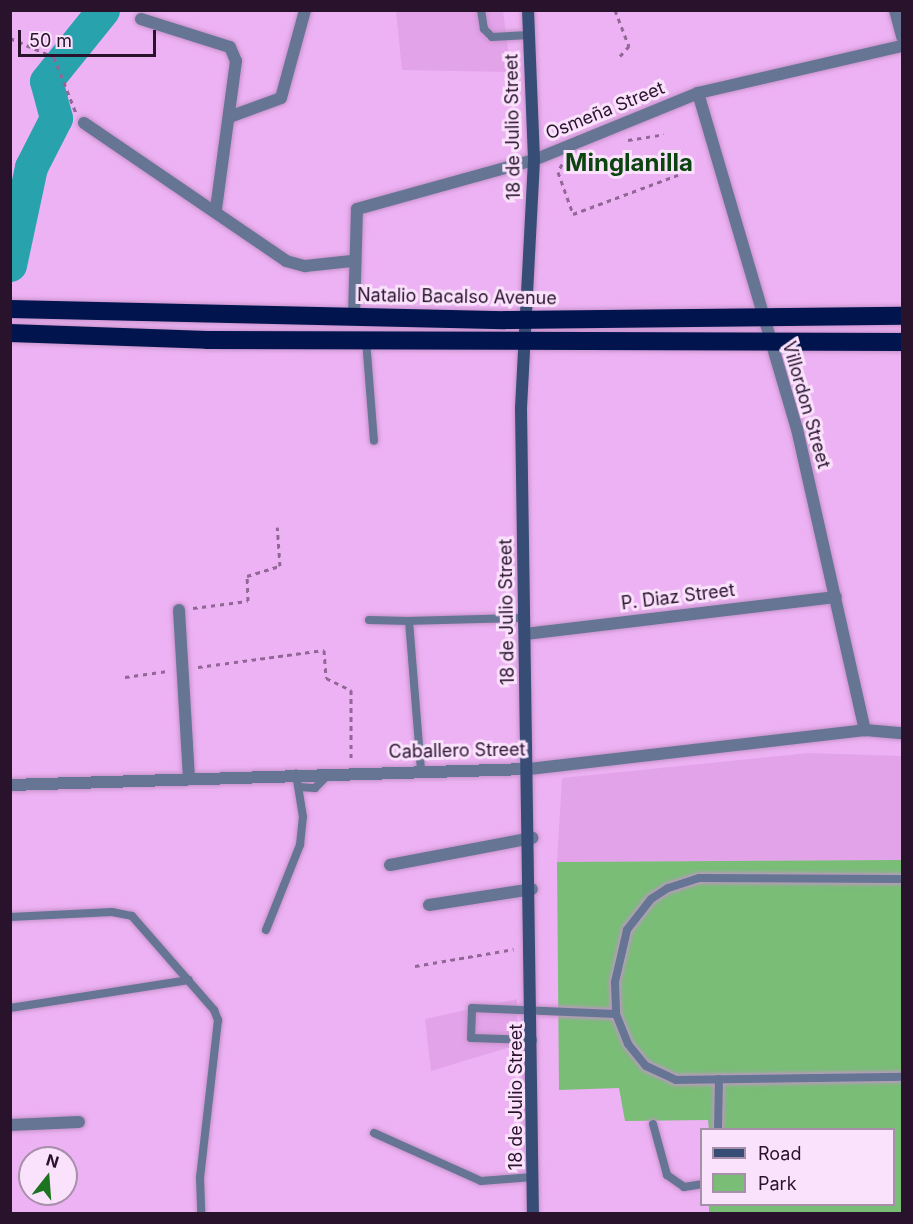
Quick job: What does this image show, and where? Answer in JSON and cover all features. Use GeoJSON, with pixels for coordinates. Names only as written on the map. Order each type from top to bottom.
{"type":"FeatureCollection","features":[{"type":"Feature","properties":{"kind":"highway","name":"Natalio Bacalso Avenue"},"geometry":{"type":"LineString","coordinates":[[10,309],[529,320],[903,316]]}},
{"type":"Feature","properties":{"kind":"highway"},"geometry":{"type":"LineString","coordinates":[[10,333],[528,342],[903,342]]}},
{"type":"Feature","properties":{"kind":"street"},"geometry":{"type":"LineString","coordinates":[[232,116],[281,98],[305,10]]}},
{"type":"Feature","properties":{"kind":"street","name":"18 de Julio Street"},"geometry":{"type":"LineString","coordinates":[[528,10],[534,159],[528,342],[521,408],[532,838],[534,1214]]}},
{"type":"Feature","properties":{"kind":"street"},"geometry":{"type":"LineString","coordinates":[[895,10],[903,37]]}},
{"type":"Feature","properties":{"kind":"street"},"geometry":{"type":"LineString","coordinates":[[141,19],[230,47],[236,61],[232,116],[216,209]]}},
{"type":"Feature","properties":{"kind":"street","name":"Osmeña Street"},"geometry":{"type":"LineString","coordinates":[[354,316],[352,261],[357,209],[534,159],[698,93],[903,46]]}},
{"type":"Feature","properties":{"kind":"street","name":"Villordon Street"},"geometry":{"type":"LineString","coordinates":[[698,93],[797,429],[866,730]]}},
{"type":"Feature","properties":{"kind":"street"},"geometry":{"type":"LineString","coordinates":[[84,123],[216,209],[286,261],[305,266],[352,261]]}},
{"type":"Feature","properties":{"kind":"street","name":"P. Diaz Street"},"geometry":{"type":"LineString","coordinates":[[525,634],[836,597]]}},
{"type":"Feature","properties":{"kind":"street"},"geometry":{"type":"LineString","coordinates":[[179,610],[189,777]]}},
{"type":"Feature","properties":{"kind":"street","name":"Caballero Street"},"geometry":{"type":"LineString","coordinates":[[10,785],[351,771],[529,769],[866,730],[903,733]]}},
{"type":"Feature","properties":{"kind":"street"},"geometry":{"type":"LineString","coordinates":[[390,866],[532,838]]}},
{"type":"Feature","properties":{"kind":"street"},"geometry":{"type":"LineString","coordinates":[[429,905],[532,889]]}},
{"type":"Feature","properties":{"kind":"street"},"geometry":{"type":"LineString","coordinates":[[10,1125],[79,1122]]}},
{"type":"Feature","properties":{"kind":"lane"},"geometry":{"type":"LineString","coordinates":[[481,10],[484,29],[492,37],[529,35]]}},
{"type":"Feature","properties":{"kind":"lane"},"geometry":{"type":"LineString","coordinates":[[366,340],[374,441]]}},
{"type":"Feature","properties":{"kind":"lane"},"geometry":{"type":"LineString","coordinates":[[369,620],[525,618]]}},
{"type":"Feature","properties":{"kind":"lane"},"geometry":{"type":"LineString","coordinates":[[409,621],[421,770]]}},
{"type":"Feature","properties":{"kind":"lane"},"geometry":{"type":"LineString","coordinates":[[298,787],[319,786],[331,772]]}},
{"type":"Feature","properties":{"kind":"lane"},"geometry":{"type":"LineString","coordinates":[[266,930],[300,845],[296,773]]}},
{"type":"Feature","properties":{"kind":"lane"},"geometry":{"type":"LineString","coordinates":[[903,879],[699,878],[668,888],[651,898],[627,930],[615,982],[616,1014],[628,1044],[646,1066],[676,1080],[903,1077]]}},
{"type":"Feature","properties":{"kind":"lane"},"geometry":{"type":"LineString","coordinates":[[10,918],[112,912],[132,916],[189,980],[218,1020],[200,1176],[201,1214]]}},
{"type":"Feature","properties":{"kind":"lane"},"geometry":{"type":"LineString","coordinates":[[10,1008],[189,980]]}},
{"type":"Feature","properties":{"kind":"lane"},"geometry":{"type":"LineString","coordinates":[[534,1040],[471,1038],[472,1008],[616,1014]]}},
{"type":"Feature","properties":{"kind":"lane"},"geometry":{"type":"LineString","coordinates":[[718,1128],[719,1079]]}},
{"type":"Feature","properties":{"kind":"lane"},"geometry":{"type":"LineString","coordinates":[[653,1124],[668,1175],[684,1186],[700,1184]]}},
{"type":"Feature","properties":{"kind":"lane"},"geometry":{"type":"LineString","coordinates":[[374,1133],[481,1181],[533,1177]]}},
{"type":"Feature","properties":{"kind":"path"},"geometry":{"type":"LineString","coordinates":[[615,10],[629,46],[620,57]]}},
{"type":"Feature","properties":{"kind":"path"},"geometry":{"type":"LineString","coordinates":[[10,38],[54,57],[61,71],[68,102],[84,123]]}},
{"type":"Feature","properties":{"kind":"path"},"geometry":{"type":"LineString","coordinates":[[622,141],[664,134]]}},
{"type":"Feature","properties":{"kind":"path"},"geometry":{"type":"LineString","coordinates":[[567,157],[558,172],[573,214],[678,175]]}},
{"type":"Feature","properties":{"kind":"path"},"geometry":{"type":"LineString","coordinates":[[179,610],[248,601],[247,576],[280,566],[277,527]]}},
{"type":"Feature","properties":{"kind":"path"},"geometry":{"type":"LineString","coordinates":[[125,677],[324,650],[326,678],[351,690],[351,771]]}},
{"type":"Feature","properties":{"kind":"path"},"geometry":{"type":"LineString","coordinates":[[415,966],[533,946]]}},
{"type":"Feature","properties":{"kind":"shaded area"},"geometry":{"type":"Polygon","coordinates":[[[396,11],[503,11],[511,72],[402,70],[396,11]]]}},
{"type":"Feature","properties":{"kind":"shaded area"},"geometry":{"type":"Polygon","coordinates":[[[809,753],[902,756],[902,860],[557,862],[562,778],[809,753]]]}},
{"type":"Feature","properties":{"kind":"shaded area"},"geometry":{"type":"Polygon","coordinates":[[[517,999],[517,1045],[431,1071],[425,1019],[517,999]]]}},
{"type":"Feature","properties":{"kind":"green space"},"geometry":{"type":"Polygon","coordinates":[[[902,860],[902,1213],[709,1213],[709,1206],[895,1206],[895,1128],[709,1128],[708,1120],[625,1121],[619,1088],[559,1090],[557,862],[902,860]]]}},
{"type":"Feature","properties":{"kind":"waterway"},"geometry":{"type":"LineString","coordinates":[[10,265],[31,167],[56,118],[46,81],[103,10]]}},
{"type":"Feature","properties":{"kind":"district","name":"Minglanilla"},"geometry":{"type":"Point","coordinates":[629,163]}}]}
